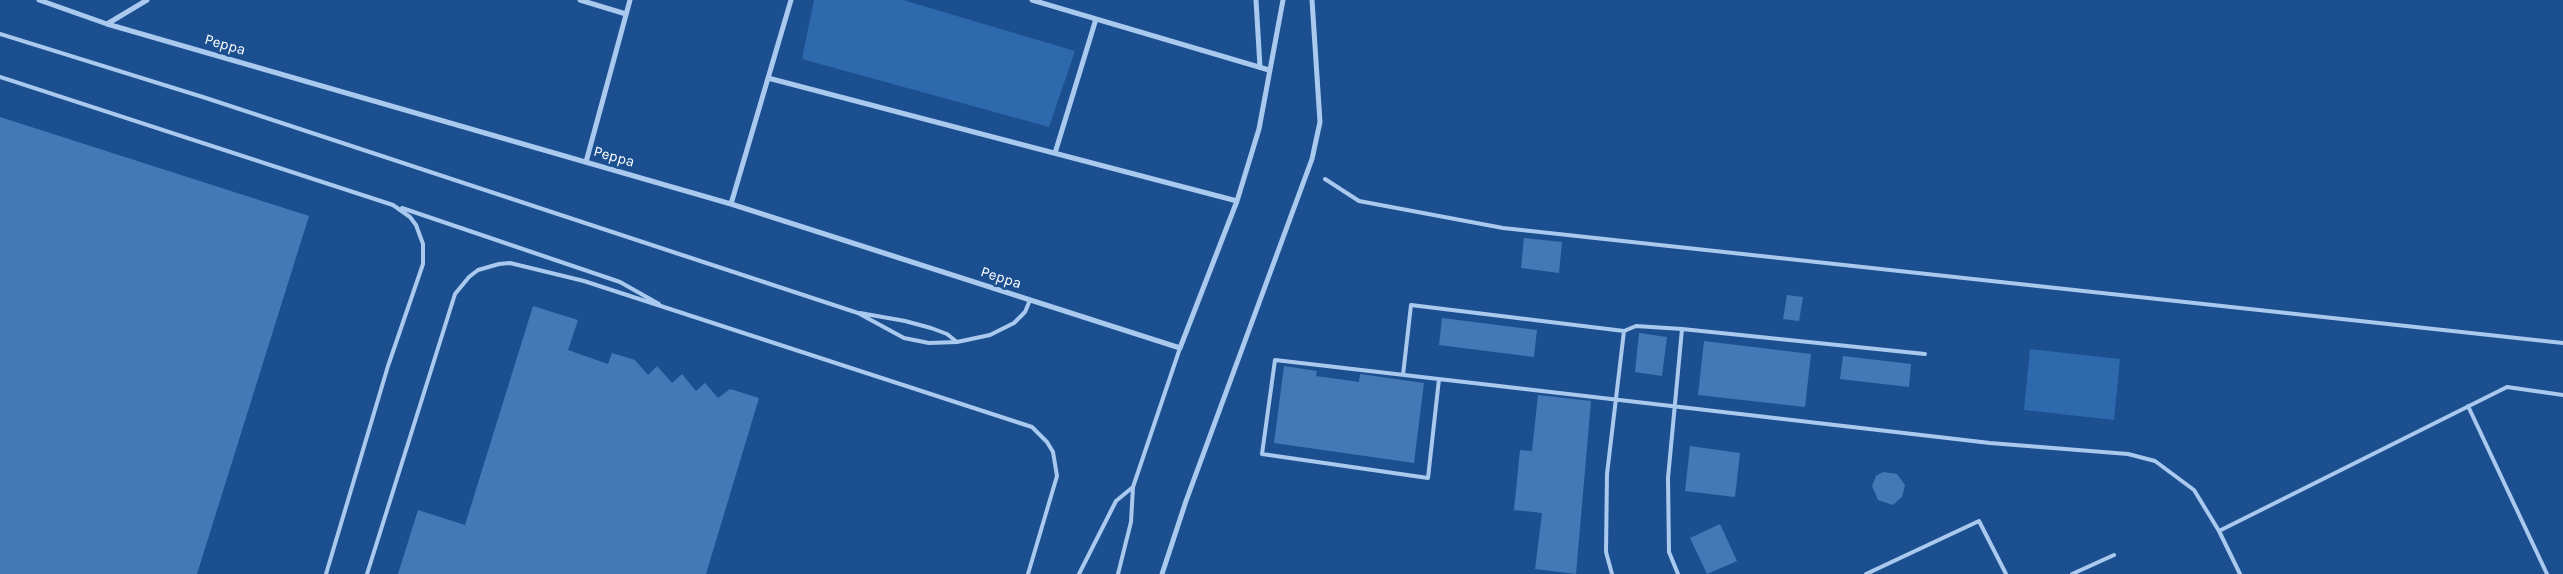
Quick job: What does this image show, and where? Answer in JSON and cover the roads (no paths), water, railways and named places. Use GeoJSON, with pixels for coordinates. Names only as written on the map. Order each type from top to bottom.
{"type":"FeatureCollection","features":[{"type":"Feature","properties":{"kind":"street","name":"Peppa"},"geometry":{"type":"LineString","coordinates":[[39,0],[107,24],[731,204],[1180,348]]}},
{"type":"Feature","properties":{"kind":"street"},"geometry":{"type":"LineString","coordinates":[[107,24],[147,0]]}},
{"type":"Feature","properties":{"kind":"street"},"geometry":{"type":"LineString","coordinates":[[580,0],[626,14]]}},
{"type":"Feature","properties":{"kind":"street"},"geometry":{"type":"LineString","coordinates":[[586,162],[630,0]]}},
{"type":"Feature","properties":{"kind":"street"},"geometry":{"type":"LineString","coordinates":[[731,204],[791,0]]}},
{"type":"Feature","properties":{"kind":"street"},"geometry":{"type":"LineString","coordinates":[[1032,0],[1269,70]]}},
{"type":"Feature","properties":{"kind":"street"},"geometry":{"type":"LineString","coordinates":[[1256,0],[1260,67]]}},
{"type":"Feature","properties":{"kind":"street"},"geometry":{"type":"LineString","coordinates":[[1180,348],[1237,201],[1260,129],[1283,0]]}},
{"type":"Feature","properties":{"kind":"street"},"geometry":{"type":"LineString","coordinates":[[1162,574],[1186,501],[1312,160],[1320,122],[1312,0]]}},
{"type":"Feature","properties":{"kind":"street"},"geometry":{"type":"LineString","coordinates":[[1055,153],[1096,19]]}},
{"type":"Feature","properties":{"kind":"street"},"geometry":{"type":"LineString","coordinates":[[768,78],[1237,201]]}},
{"type":"Feature","properties":{"kind":"lane"},"geometry":{"type":"LineString","coordinates":[[0,34],[206,98],[858,313],[904,338],[929,343],[957,342],[1004,330],[1020,318],[1030,300]]}},
{"type":"Feature","properties":{"kind":"lane"},"geometry":{"type":"LineString","coordinates":[[0,77],[393,205],[620,282],[668,308]]}},
{"type":"Feature","properties":{"kind":"lane"},"geometry":{"type":"LineString","coordinates":[[1326,179],[1358,201],[1503,228],[2563,343]]}},
{"type":"Feature","properties":{"kind":"lane"},"geometry":{"type":"LineString","coordinates":[[326,574],[388,366],[423,264],[424,249],[421,234],[410,217],[393,205]]}},
{"type":"Feature","properties":{"kind":"lane"},"geometry":{"type":"LineString","coordinates":[[368,574],[454,294],[469,277],[488,266],[510,263],[584,281],[1032,427],[1047,442],[1053,452],[1057,476],[1028,574]]}},
{"type":"Feature","properties":{"kind":"lane"},"geometry":{"type":"LineString","coordinates":[[1403,375],[1411,305],[1624,331],[1636,326],[1682,329],[1925,354]]}},
{"type":"Feature","properties":{"kind":"lane"},"geometry":{"type":"LineString","coordinates":[[858,313],[876,315],[931,328],[948,334],[957,342]]}},
{"type":"Feature","properties":{"kind":"lane"},"geometry":{"type":"LineString","coordinates":[[1678,574],[1668,552],[1668,478],[1682,329]]}},
{"type":"Feature","properties":{"kind":"lane"},"geometry":{"type":"LineString","coordinates":[[1612,574],[1606,552],[1607,474],[1624,331]]}},
{"type":"Feature","properties":{"kind":"lane"},"geometry":{"type":"LineString","coordinates":[[1118,574],[1131,522],[1134,487],[1180,348]]}},
{"type":"Feature","properties":{"kind":"lane"},"geometry":{"type":"LineString","coordinates":[[1439,379],[1428,478],[1262,454],[1275,360],[1675,406],[1990,443],[2128,454],[2155,461],[2194,490],[2219,530],[2240,574]]}},
{"type":"Feature","properties":{"kind":"lane"},"geometry":{"type":"LineString","coordinates":[[2219,530],[2507,387],[2563,395]]}},
{"type":"Feature","properties":{"kind":"lane"},"geometry":{"type":"LineString","coordinates":[[2468,406],[2547,574]]}},
{"type":"Feature","properties":{"kind":"lane"},"geometry":{"type":"LineString","coordinates":[[1079,574],[1116,502],[1134,487]]}},
{"type":"Feature","properties":{"kind":"lane"},"geometry":{"type":"LineString","coordinates":[[1866,574],[1979,521],[2006,574]]}},
{"type":"Feature","properties":{"kind":"lane"},"geometry":{"type":"LineString","coordinates":[[2072,574],[2114,555]]}}]}
